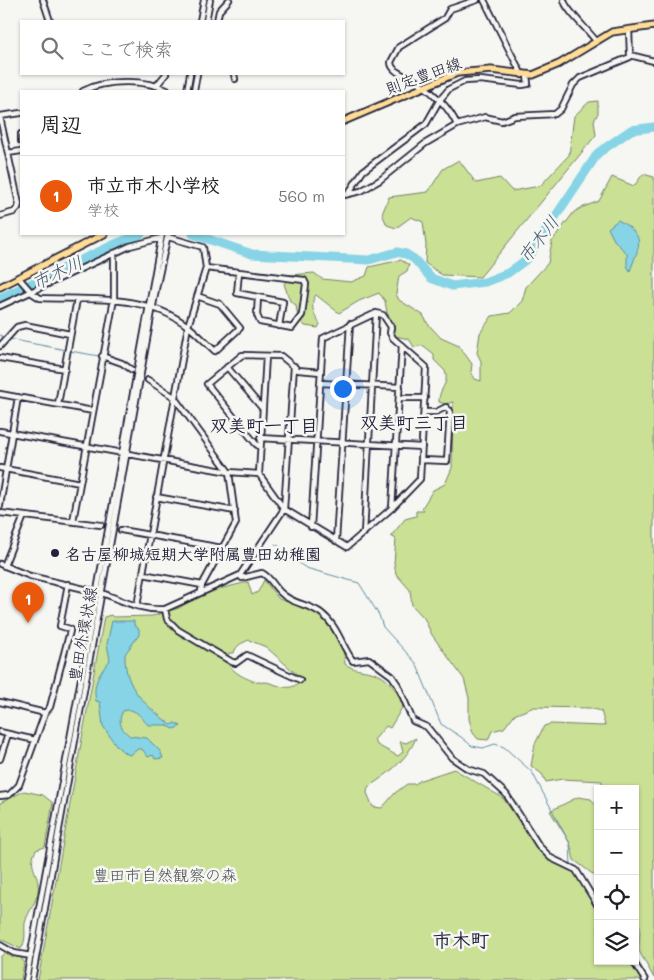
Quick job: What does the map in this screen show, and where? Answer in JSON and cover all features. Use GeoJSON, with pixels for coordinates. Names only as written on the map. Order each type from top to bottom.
{"type":"FeatureCollection","features":[{"type":"Feature","properties":{"kind":"main road","name":"則定豊田線"},"geometry":{"type":"LineString","coordinates":[[345,121],[457,73],[491,70],[525,75],[541,74],[612,32],[654,26]]}},
{"type":"Feature","properties":{"kind":"main road"},"geometry":{"type":"LineString","coordinates":[[0,287],[102,235]]}},
{"type":"Feature","properties":{"kind":"street"},"geometry":{"type":"LineString","coordinates":[[43,0],[50,20]]}},
{"type":"Feature","properties":{"kind":"street"},"geometry":{"type":"LineString","coordinates":[[200,20],[204,0]]}},
{"type":"Feature","properties":{"kind":"street"},"geometry":{"type":"LineString","coordinates":[[206,20],[210,0]]}},
{"type":"Feature","properties":{"kind":"street"},"geometry":{"type":"LineString","coordinates":[[217,20],[220,11],[229,0]]}},
{"type":"Feature","properties":{"kind":"street"},"geometry":{"type":"LineString","coordinates":[[457,125],[452,114],[423,86],[391,67],[399,47],[445,18],[450,9],[477,0]]}},
{"type":"Feature","properties":{"kind":"street"},"geometry":{"type":"LineString","coordinates":[[346,195],[363,171],[426,124],[448,89],[464,81],[480,80],[528,84],[525,75],[484,0]]}},
{"type":"Feature","properties":{"kind":"street"},"geometry":{"type":"LineString","coordinates":[[564,0],[566,8],[576,16],[596,41]]}},
{"type":"Feature","properties":{"kind":"street"},"geometry":{"type":"LineString","coordinates":[[346,195],[361,191],[380,180],[426,142],[457,125],[485,117],[502,121],[515,116],[555,114],[561,109],[573,85],[580,78],[630,57],[629,29]]}},
{"type":"Feature","properties":{"kind":"street"},"geometry":{"type":"LineString","coordinates":[[630,55],[654,61]]}},
{"type":"Feature","properties":{"kind":"street"},"geometry":{"type":"LineString","coordinates":[[157,85],[165,75]]}},
{"type":"Feature","properties":{"kind":"street"},"geometry":{"type":"LineString","coordinates":[[187,90],[190,75]]}},
{"type":"Feature","properties":{"kind":"street"},"geometry":{"type":"LineString","coordinates":[[194,90],[197,75]]}},
{"type":"Feature","properties":{"kind":"street"},"geometry":{"type":"LineString","coordinates":[[86,90],[99,85],[128,82],[150,86],[157,85],[167,90]]}},
{"type":"Feature","properties":{"kind":"street"},"geometry":{"type":"LineString","coordinates":[[148,90],[150,86]]}},
{"type":"Feature","properties":{"kind":"street"},"geometry":{"type":"LineString","coordinates":[[0,216],[14,212],[18,208],[0,116],[20,113]]}},
{"type":"Feature","properties":{"kind":"street"},"geometry":{"type":"LineString","coordinates":[[8,153],[20,151]]}},
{"type":"Feature","properties":{"kind":"street"},"geometry":{"type":"LineString","coordinates":[[0,306],[32,293],[114,253],[162,235]]}},
{"type":"Feature","properties":{"kind":"street","name":"豊田外環状線"},"geometry":{"type":"LineString","coordinates":[[26,980],[33,957],[100,592],[128,454],[162,235]]}},
{"type":"Feature","properties":{"kind":"street"},"geometry":{"type":"LineString","coordinates":[[137,606],[188,326],[206,268],[203,247],[180,236],[168,236]]}},
{"type":"Feature","properties":{"kind":"street","name":"豊田外環状線"},"geometry":{"type":"LineString","coordinates":[[100,592],[122,453],[151,307],[168,236]]}},
{"type":"Feature","properties":{"kind":"street"},"geometry":{"type":"LineString","coordinates":[[73,520],[114,299],[114,253]]}},
{"type":"Feature","properties":{"kind":"street"},"geometry":{"type":"LineString","coordinates":[[206,268],[304,280],[306,284],[302,315],[297,324],[292,328],[260,322],[257,315],[258,297]]}},
{"type":"Feature","properties":{"kind":"street"},"geometry":{"type":"LineString","coordinates":[[239,272],[237,293],[283,302],[280,326]]}},
{"type":"Feature","properties":{"kind":"street"},"geometry":{"type":"LineString","coordinates":[[19,279],[32,293],[40,298],[114,299],[151,307],[188,326],[215,351],[240,328],[220,304],[197,296]]}},
{"type":"Feature","properties":{"kind":"street"},"geometry":{"type":"LineString","coordinates":[[58,404],[77,300]]}},
{"type":"Feature","properties":{"kind":"street"},"geometry":{"type":"LineString","coordinates":[[364,533],[376,312]]}},
{"type":"Feature","properties":{"kind":"street"},"geometry":{"type":"LineString","coordinates":[[266,356],[259,474],[284,509],[311,527],[347,547],[392,508],[420,479],[426,367],[393,338],[390,333],[391,327],[383,315],[376,312],[323,338],[311,527]]}},
{"type":"Feature","properties":{"kind":"street"},"geometry":{"type":"LineString","coordinates":[[336,541],[350,324]]}},
{"type":"Feature","properties":{"kind":"street"},"geometry":{"type":"LineString","coordinates":[[0,346],[17,327],[25,326],[70,334]]}},
{"type":"Feature","properties":{"kind":"street"},"geometry":{"type":"LineString","coordinates":[[392,508],[402,345]]}},
{"type":"Feature","properties":{"kind":"street"},"geometry":{"type":"LineString","coordinates":[[260,447],[207,384],[242,355],[281,356],[298,370],[321,372]]}},
{"type":"Feature","properties":{"kind":"street"},"geometry":{"type":"LineString","coordinates":[[102,356],[122,363],[132,370]]}},
{"type":"Feature","properties":{"kind":"street"},"geometry":{"type":"LineString","coordinates":[[0,358],[65,369]]}},
{"type":"Feature","properties":{"kind":"street"},"geometry":{"type":"LineString","coordinates":[[24,516],[2,565],[30,576],[100,592],[151,610],[165,609],[201,591],[223,584],[240,575],[284,509],[294,366]]}},
{"type":"Feature","properties":{"kind":"street"},"geometry":{"type":"LineString","coordinates":[[227,367],[262,408]]}},
{"type":"Feature","properties":{"kind":"street"},"geometry":{"type":"LineString","coordinates":[[148,380],[174,397],[229,472],[236,523],[202,585],[201,591]]}},
{"type":"Feature","properties":{"kind":"street"},"geometry":{"type":"LineString","coordinates":[[320,383],[400,387]]}},
{"type":"Feature","properties":{"kind":"street"},"geometry":{"type":"LineString","coordinates":[[0,394],[93,410]]}},
{"type":"Feature","properties":{"kind":"street"},"geometry":{"type":"LineString","coordinates":[[0,506],[18,397]]}},
{"type":"Feature","properties":{"kind":"street"},"geometry":{"type":"LineString","coordinates":[[399,398],[425,398]]}},
{"type":"Feature","properties":{"kind":"street"},"geometry":{"type":"LineString","coordinates":[[422,460],[447,461],[450,411],[446,407],[436,412],[424,412]]}},
{"type":"Feature","properties":{"kind":"street"},"geometry":{"type":"LineString","coordinates":[[0,431],[229,472],[259,474]]}},
{"type":"Feature","properties":{"kind":"street"},"geometry":{"type":"LineString","coordinates":[[260,438],[422,447]]}},
{"type":"Feature","properties":{"kind":"street"},"geometry":{"type":"LineString","coordinates":[[0,468],[80,483]]}},
{"type":"Feature","properties":{"kind":"street"},"geometry":{"type":"LineString","coordinates":[[156,497],[235,511]]}},
{"type":"Feature","properties":{"kind":"street"},"geometry":{"type":"LineString","coordinates":[[0,513],[73,520],[101,525]]}},
{"type":"Feature","properties":{"kind":"street"},"geometry":{"type":"LineString","coordinates":[[121,530],[222,548]]}},
{"type":"Feature","properties":{"kind":"street"},"geometry":{"type":"LineString","coordinates":[[240,575],[242,578],[262,573],[270,578],[280,592],[302,605],[320,612],[336,629],[353,661],[369,659],[392,676],[405,697],[405,705],[413,721],[427,727],[452,758],[468,769],[484,774],[506,794],[538,846],[551,858],[576,870],[594,899]]}},
{"type":"Feature","properties":{"kind":"street"},"geometry":{"type":"LineString","coordinates":[[143,574],[202,585]]}},
{"type":"Feature","properties":{"kind":"street"},"geometry":{"type":"LineString","coordinates":[[0,796],[9,795],[20,785],[45,713],[50,707],[70,631],[70,629],[60,626],[68,584]]}},
{"type":"Feature","properties":{"kind":"street"},"geometry":{"type":"LineString","coordinates":[[165,609],[166,619],[178,630],[232,662],[236,663],[247,655],[300,680]]}},
{"type":"Feature","properties":{"kind":"street"},"geometry":{"type":"LineString","coordinates":[[0,702],[45,713]]}},
{"type":"Feature","properties":{"kind":"street"},"geometry":{"type":"LineString","coordinates":[[0,732],[35,740]]}},
{"type":"Feature","properties":{"kind":"street"},"geometry":{"type":"LineString","coordinates":[[0,759],[8,734]]}},
{"type":"Feature","properties":{"kind":"street"},"geometry":{"type":"LineString","coordinates":[[0,944],[14,953],[33,957]]}},
{"type":"Feature","properties":{"kind":"street","name":"豊田外環状線"},"geometry":{"type":"LineString","coordinates":[[32,980],[33,957]]}},
{"type":"Feature","properties":{"kind":"street"},"geometry":{"type":"LineString","coordinates":[[636,965],[645,980]]}},
{"type":"Feature","properties":{"kind":"green space"},"geometry":{"type":"Polygon","coordinates":[[[598,101],[598,113],[594,121],[596,135],[480,277],[442,275],[425,263],[426,245],[423,222],[411,217],[396,228],[387,225],[382,214],[389,197],[428,192],[443,169],[459,160],[476,183],[500,178],[512,191],[540,186],[569,155],[574,116],[589,102],[598,101]]]}},
{"type":"Feature","properties":{"kind":"green space"},"geometry":{"type":"Polygon","coordinates":[[[643,174],[654,177],[654,978],[639,951],[639,785],[602,785],[602,781],[562,779],[546,782],[542,774],[531,766],[535,744],[544,726],[551,724],[602,726],[605,725],[601,711],[590,708],[534,707],[514,715],[504,728],[492,731],[488,740],[478,739],[473,733],[469,719],[469,698],[464,679],[432,635],[424,618],[412,605],[410,590],[396,574],[394,563],[396,539],[391,536],[405,519],[416,516],[416,511],[424,511],[422,508],[433,490],[445,484],[452,468],[453,402],[445,404],[439,402],[440,393],[446,380],[445,371],[434,360],[434,354],[424,346],[414,347],[409,339],[395,336],[395,325],[387,313],[385,301],[379,293],[359,301],[339,313],[316,295],[313,306],[314,313],[320,324],[318,328],[305,326],[298,318],[296,305],[290,301],[284,284],[290,275],[314,273],[322,279],[351,282],[366,276],[369,267],[401,260],[409,265],[407,271],[399,276],[396,294],[399,300],[423,315],[428,324],[441,338],[459,346],[472,364],[471,372],[475,379],[481,381],[481,361],[477,353],[480,333],[492,316],[510,313],[522,301],[526,287],[548,263],[552,241],[574,212],[599,201],[612,177],[634,186],[643,174]]]}},
{"type":"Feature","properties":{"kind":"green space","name":"豊田市自然観察の森"},"geometry":{"type":"Polygon","coordinates":[[[264,580],[279,599],[311,610],[324,620],[343,646],[345,664],[355,669],[377,674],[392,685],[398,695],[403,706],[390,728],[386,726],[374,740],[377,745],[398,756],[403,752],[400,741],[406,743],[416,738],[402,760],[368,787],[367,793],[373,807],[382,808],[395,793],[407,784],[415,784],[421,780],[454,769],[503,798],[542,854],[549,861],[574,871],[594,907],[594,965],[636,965],[642,980],[38,980],[104,617],[111,615],[113,617],[152,616],[163,613],[167,623],[174,629],[228,663],[240,675],[258,682],[267,682],[283,687],[294,686],[302,679],[266,647],[249,640],[236,648],[234,653],[229,653],[227,657],[170,622],[167,611],[179,608],[202,593],[248,582],[252,595],[258,592],[264,580]]]}},
{"type":"Feature","properties":{"kind":"green space"},"geometry":{"type":"Polygon","coordinates":[[[24,791],[43,795],[53,803],[45,847],[36,850],[34,855],[33,867],[37,878],[38,894],[25,923],[25,939],[21,949],[0,939],[0,803],[24,791]]]}},
{"type":"Feature","properties":{"kind":"green space"},"geometry":{"type":"Polygon","coordinates":[[[578,797],[591,799],[594,803],[594,875],[574,860],[570,843],[550,811],[578,797]]]}},
{"type":"Feature","properties":{"kind":"green space"},"geometry":{"type":"Polygon","coordinates":[[[6,952],[20,956],[24,962],[21,980],[0,980],[0,957],[6,952]]]}},
{"type":"Feature","properties":{"kind":"water"},"geometry":{"type":"Polygon","coordinates":[[[618,220],[634,231],[639,242],[630,271],[627,266],[627,254],[614,240],[608,228],[618,220]]]}},
{"type":"Feature","properties":{"kind":"water"},"geometry":{"type":"Polygon","coordinates":[[[112,621],[134,621],[134,625],[139,629],[139,635],[125,654],[128,677],[138,695],[171,725],[175,723],[181,726],[174,729],[166,725],[148,725],[134,711],[123,711],[120,722],[124,731],[130,736],[147,738],[160,751],[163,758],[155,759],[153,755],[148,757],[142,749],[138,749],[130,755],[122,751],[103,726],[100,702],[96,701],[95,689],[100,674],[110,660],[107,644],[112,621]]]}},
{"type":"Feature","properties":{"kind":"waterway","name":"市木川"},"geometry":{"type":"LineString","coordinates":[[650,128],[654,124]]}},
{"type":"Feature","properties":{"kind":"waterway","name":"市木川"},"geometry":{"type":"LineString","coordinates":[[196,235],[252,254],[369,260],[397,252],[406,254],[414,259],[431,278],[452,286],[485,282],[508,273],[527,259],[598,153],[631,130],[654,127]]}},
{"type":"Feature","properties":{"kind":"waterway","name":"市木川"},"geometry":{"type":"LineString","coordinates":[[0,298],[138,235]]}},
{"type":"Feature","properties":{"kind":"waterway"},"geometry":{"type":"LineString","coordinates":[[0,335],[5,338]]}},
{"type":"Feature","properties":{"kind":"waterway"},"geometry":{"type":"LineString","coordinates":[[9,339],[66,350]]}},
{"type":"Feature","properties":{"kind":"waterway"},"geometry":{"type":"LineString","coordinates":[[70,351],[99,356]]}},
{"type":"Feature","properties":{"kind":"waterway"},"geometry":{"type":"LineString","coordinates":[[275,544],[284,549],[306,568],[359,583],[379,615],[383,627],[416,663],[441,724],[472,746],[483,748],[495,744],[504,747],[532,772],[570,844],[571,865]]}},
{"type":"Feature","properties":{"kind":"place","name":"名古屋柳城短期大学附属豊田幼稚園"},"geometry":{"type":"Point","coordinates":[55,553]}},
{"type":"Feature","properties":{"kind":"place","name":"市立市木小学校"},"geometry":{"type":"Point","coordinates":[28,623]}},
{"type":"Feature","properties":{"kind":"district","name":"双美町三丁目"},"geometry":{"type":"Point","coordinates":[414,422]}},
{"type":"Feature","properties":{"kind":"district","name":"双美町一丁目"},"geometry":{"type":"Point","coordinates":[264,425]}},
{"type":"Feature","properties":{"kind":"district","name":"市木町"},"geometry":{"type":"Point","coordinates":[461,939]}}]}
